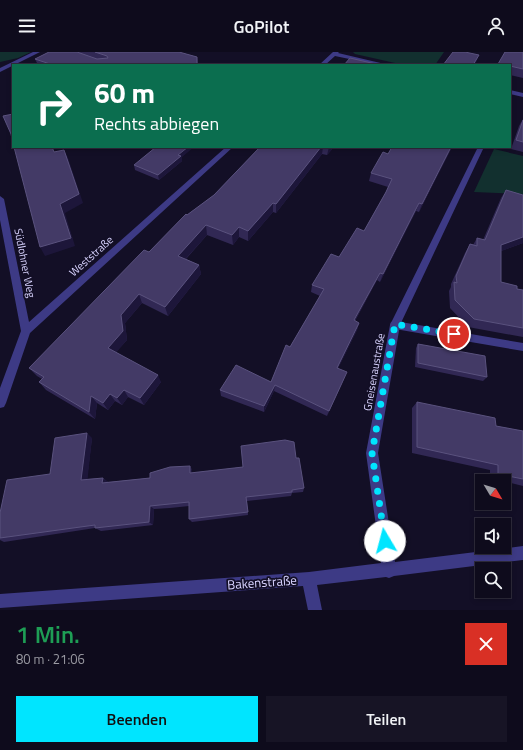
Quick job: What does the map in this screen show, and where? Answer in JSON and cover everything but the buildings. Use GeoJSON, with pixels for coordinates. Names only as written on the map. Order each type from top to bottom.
{"type":"FeatureCollection","features":[{"type":"Feature","properties":{"kind":"street"},"geometry":{"type":"LineString","coordinates":[[12,64],[37,52]]}},
{"type":"Feature","properties":{"kind":"street"},"geometry":{"type":"LineString","coordinates":[[323,64],[335,53],[382,64]]}},
{"type":"Feature","properties":{"kind":"street"},"geometry":{"type":"LineString","coordinates":[[0,70],[12,64]]}},
{"type":"Feature","properties":{"kind":"street"},"geometry":{"type":"LineString","coordinates":[[511,92],[523,95]]}},
{"type":"Feature","properties":{"kind":"street","name":"Weststraße"},"geometry":{"type":"LineString","coordinates":[[0,403],[26,331],[229,148]]}},
{"type":"Feature","properties":{"kind":"street","name":"Gneisenaustraße"},"geometry":{"type":"LineString","coordinates":[[389,571],[372,453],[395,324],[481,148]]}},
{"type":"Feature","properties":{"kind":"street","name":"Südlohner Weg"},"geometry":{"type":"LineString","coordinates":[[0,199],[26,331]]}},
{"type":"Feature","properties":{"kind":"street"},"geometry":{"type":"LineString","coordinates":[[395,324],[523,347]]}},
{"type":"Feature","properties":{"kind":"street","name":"Bakenstraße"},"geometry":{"type":"LineString","coordinates":[[0,601],[309,579],[389,571],[523,554]]}},
{"type":"Feature","properties":{"kind":"street"},"geometry":{"type":"LineString","coordinates":[[309,579],[315,610]]}},
{"type":"Feature","properties":{"kind":"green space"},"geometry":{"type":"Polygon","coordinates":[[[0,52],[31,52],[18,58],[0,62],[0,52]]]}},
{"type":"Feature","properties":{"kind":"green space"},"geometry":{"type":"Polygon","coordinates":[[[353,52],[444,52],[436,64],[400,64],[355,54],[353,52]]]}},
{"type":"Feature","properties":{"kind":"green space"},"geometry":{"type":"Polygon","coordinates":[[[494,149],[523,156],[523,194],[474,192],[494,149]]]}},
{"type":"Feature","properties":{"kind":"route"},"geometry":{"type":"LineString","coordinates":[[385,541],[372,453],[395,324],[454,334]]}}]}
